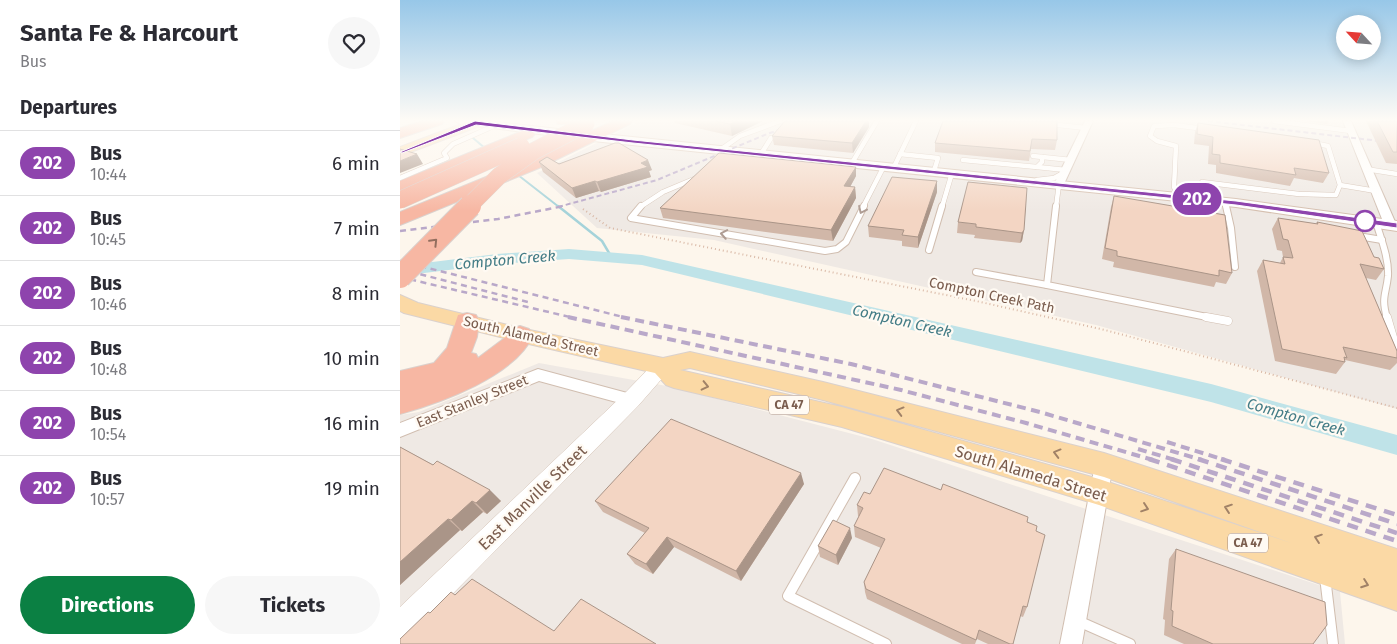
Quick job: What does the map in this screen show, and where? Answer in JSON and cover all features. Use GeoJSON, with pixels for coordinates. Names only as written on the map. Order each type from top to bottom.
{"type":"FeatureCollection","features":[{"type":"Feature","properties":{"kind":"highway"},"geometry":{"type":"LineString","coordinates":[[400,188],[487,151]]}},
{"type":"Feature","properties":{"kind":"highway"},"geometry":{"type":"LineString","coordinates":[[400,193],[509,151]]}},
{"type":"Feature","properties":{"kind":"highway"},"geometry":{"type":"LineString","coordinates":[[400,200],[515,151]]}},
{"type":"Feature","properties":{"kind":"highway"},"geometry":{"type":"LineString","coordinates":[[400,277],[499,176],[535,151]]}},
{"type":"Feature","properties":{"kind":"highway"},"geometry":{"type":"LineString","coordinates":[[400,219],[533,164],[548,151]]}},
{"type":"Feature","properties":{"kind":"highway"},"geometry":{"type":"LineString","coordinates":[[442,371],[463,345],[466,321]]}},
{"type":"Feature","properties":{"kind":"highway"},"geometry":{"type":"LineString","coordinates":[[400,382],[442,371],[520,335]]}},
{"type":"Feature","properties":{"kind":"highway"},"geometry":{"type":"LineString","coordinates":[[400,403],[439,391],[482,370],[517,342],[520,335]]}},
{"type":"Feature","properties":{"kind":"main road"},"geometry":{"type":"LineString","coordinates":[[692,151],[721,154],[734,151]]}},
{"type":"Feature","properties":{"kind":"main road"},"geometry":{"type":"LineString","coordinates":[[734,151],[1029,181],[1064,175],[1178,197],[1388,224]]}},
{"type":"Feature","properties":{"kind":"main road","name":"South Alameda Street"},"geometry":{"type":"LineString","coordinates":[[400,302],[412,308],[520,335],[663,366],[674,379],[1101,479],[1397,565]]}},
{"type":"Feature","properties":{"kind":"main road","name":"South Alameda Street"},"geometry":{"type":"LineString","coordinates":[[1101,479],[1324,569],[1397,596]]}},
{"type":"Feature","properties":{"kind":"street"},"geometry":{"type":"LineString","coordinates":[[1064,175],[1075,151]]}},
{"type":"Feature","properties":{"kind":"street"},"geometry":{"type":"LineString","coordinates":[[1359,151],[1388,224]]}},
{"type":"Feature","properties":{"kind":"street","name":"East Manville Street"},"geometry":{"type":"LineString","coordinates":[[400,627],[631,400],[663,366]]}},
{"type":"Feature","properties":{"kind":"street","name":"East Stanley Street"},"geometry":{"type":"LineString","coordinates":[[400,430],[538,375],[631,400]]}},
{"type":"Feature","properties":{"kind":"street"},"geometry":{"type":"LineString","coordinates":[[1071,644],[1101,479]]}},
{"type":"Feature","properties":{"kind":"lane"},"geometry":{"type":"LineString","coordinates":[[400,178],[446,158],[444,153],[446,151]]}},
{"type":"Feature","properties":{"kind":"lane"},"geometry":{"type":"LineString","coordinates":[[852,163],[859,151]]}},
{"type":"Feature","properties":{"kind":"lane"},"geometry":{"type":"LineString","coordinates":[[701,173],[690,182],[679,184],[656,194],[631,218],[825,251],[837,249],[846,242],[889,167],[901,151]]}},
{"type":"Feature","properties":{"kind":"lane"},"geometry":{"type":"LineString","coordinates":[[1176,151],[1174,187],[1178,197]]}},
{"type":"Feature","properties":{"kind":"lane"},"geometry":{"type":"LineString","coordinates":[[1202,182],[1299,194],[1336,195],[1340,186],[1330,151]]}},
{"type":"Feature","properties":{"kind":"lane"},"geometry":{"type":"LineString","coordinates":[[900,154],[938,158],[934,171]]}},
{"type":"Feature","properties":{"kind":"lane"},"geometry":{"type":"LineString","coordinates":[[1033,156],[1071,160]]}},
{"type":"Feature","properties":{"kind":"lane"},"geometry":{"type":"LineString","coordinates":[[1037,167],[1042,162],[1042,157]]}},
{"type":"Feature","properties":{"kind":"lane"},"geometry":{"type":"LineString","coordinates":[[963,160],[1037,167],[1064,175],[1047,286]]}},
{"type":"Feature","properties":{"kind":"lane"},"geometry":{"type":"LineString","coordinates":[[1366,169],[1397,174]]}},
{"type":"Feature","properties":{"kind":"lane"},"geometry":{"type":"LineString","coordinates":[[929,250],[952,173]]}},
{"type":"Feature","properties":{"kind":"lane"},"geometry":{"type":"LineString","coordinates":[[1340,186],[1376,191]]}},
{"type":"Feature","properties":{"kind":"lane"},"geometry":{"type":"LineString","coordinates":[[1225,202],[1231,228],[1235,267]]}},
{"type":"Feature","properties":{"kind":"lane"},"geometry":{"type":"LineString","coordinates":[[1388,224],[1382,240],[1388,274],[1383,303],[1397,351]]}},
{"type":"Feature","properties":{"kind":"lane"},"geometry":{"type":"LineString","coordinates":[[1350,234],[1382,240]]}},
{"type":"Feature","properties":{"kind":"lane"},"geometry":{"type":"LineString","coordinates":[[976,272],[1228,320]]}},
{"type":"Feature","properties":{"kind":"lane"},"geometry":{"type":"LineString","coordinates":[[855,478],[788,596],[886,644]]}},
{"type":"Feature","properties":{"kind":"lane"},"geometry":{"type":"LineString","coordinates":[[1324,569],[1333,644]]}},
{"type":"Feature","properties":{"kind":"lane"},"geometry":{"type":"LineString","coordinates":[[1075,620],[1130,644]]}},
{"type":"Feature","properties":{"kind":"path","name":"Compton Creek Path"},"geometry":{"type":"LineString","coordinates":[[583,209],[610,228],[976,301],[1105,330],[1397,408]]}},
{"type":"Feature","properties":{"kind":"shaded area"},"geometry":{"type":"Polygon","coordinates":[[[580,151],[1397,151],[1397,409],[1096,325],[714,240],[597,228],[537,173],[580,151]]]}},
{"type":"Feature","properties":{"kind":"shaded area"},"geometry":{"type":"Polygon","coordinates":[[[539,363],[667,386],[872,439],[1340,592],[1345,644],[400,644],[400,415],[419,412],[539,363]]]}},
{"type":"Feature","properties":{"kind":"building"},"geometry":{"type":"Polygon","coordinates":[[[400,151],[417,154],[400,161],[400,151]]]}},
{"type":"Feature","properties":{"kind":"building"},"geometry":{"type":"Polygon","coordinates":[[[594,151],[633,151],[648,160],[641,163],[648,167],[572,188],[539,162],[547,157],[559,164],[594,151]]]}},
{"type":"Feature","properties":{"kind":"building"},"geometry":{"type":"Polygon","coordinates":[[[1212,151],[1322,151],[1329,173],[1294,168],[1296,175],[1220,163],[1220,155],[1212,154],[1212,151]]]}},
{"type":"Feature","properties":{"kind":"building"},"geometry":{"type":"Polygon","coordinates":[[[719,153],[856,167],[844,186],[855,187],[831,230],[660,208],[719,153]]]}},
{"type":"Feature","properties":{"kind":"building"},"geometry":{"type":"Polygon","coordinates":[[[892,177],[937,181],[918,237],[902,235],[904,230],[868,226],[892,177]]]}},
{"type":"Feature","properties":{"kind":"building"},"geometry":{"type":"Polygon","coordinates":[[[968,182],[1027,188],[1024,230],[1022,233],[976,227],[976,224],[958,222],[968,182]]]}},
{"type":"Feature","properties":{"kind":"building"},"geometry":{"type":"Polygon","coordinates":[[[1114,196],[1225,215],[1232,273],[1219,270],[1219,276],[1117,256],[1117,251],[1105,248],[1114,196]]]}},
{"type":"Feature","properties":{"kind":"building"},"geometry":{"type":"Polygon","coordinates":[[[1278,218],[1318,224],[1317,222],[1362,231],[1374,257],[1379,258],[1384,269],[1360,264],[1397,351],[1397,358],[1343,347],[1347,358],[1344,357],[1345,362],[1282,349],[1263,260],[1285,264],[1283,257],[1293,258],[1288,240],[1283,239],[1278,218]]]}},
{"type":"Feature","properties":{"kind":"building"},"geometry":{"type":"Polygon","coordinates":[[[671,419],[801,473],[736,571],[667,537],[646,564],[627,554],[649,528],[595,501],[671,419]]]}},
{"type":"Feature","properties":{"kind":"building"},"geometry":{"type":"Polygon","coordinates":[[[400,447],[433,465],[437,461],[490,490],[476,503],[472,501],[451,520],[448,519],[400,562],[400,447]]]}},
{"type":"Feature","properties":{"kind":"building"},"geometry":{"type":"Polygon","coordinates":[[[884,468],[941,490],[943,484],[1028,517],[1027,522],[1037,526],[1036,531],[1045,535],[1027,607],[1023,606],[1013,644],[979,630],[976,640],[866,589],[864,582],[885,539],[854,526],[863,508],[857,505],[864,492],[870,494],[884,468]]]}},
{"type":"Feature","properties":{"kind":"building"},"geometry":{"type":"Polygon","coordinates":[[[833,520],[850,528],[836,555],[818,546],[833,520]]]}},
{"type":"Feature","properties":{"kind":"building"},"geometry":{"type":"Polygon","coordinates":[[[1176,549],[1325,602],[1327,625],[1313,644],[1213,644],[1172,626],[1173,611],[1171,610],[1176,549]]]}},
{"type":"Feature","properties":{"kind":"building"},"geometry":{"type":"Polygon","coordinates":[[[472,579],[554,631],[581,599],[656,644],[400,644],[400,639],[428,612],[430,613],[451,592],[455,595],[472,579]]]}},
{"type":"Feature","properties":{"kind":"waterway"},"geometry":{"type":"LineString","coordinates":[[518,175],[559,207]]}},
{"type":"Feature","properties":{"kind":"waterway"},"geometry":{"type":"LineString","coordinates":[[558,206],[602,241],[612,258]]}},
{"type":"Feature","properties":{"kind":"waterway","name":"Compton Creek"},"geometry":{"type":"LineString","coordinates":[[400,271],[497,259],[569,254],[642,260],[1211,393],[1397,445]]}},
{"type":"Feature","properties":{"kind":"railway"},"geometry":{"type":"LineString","coordinates":[[558,207],[657,180],[726,151]]}},
{"type":"Feature","properties":{"kind":"railway"},"geometry":{"type":"LineString","coordinates":[[400,231],[498,219],[564,206]]}},
{"type":"Feature","properties":{"kind":"railway"},"geometry":{"type":"LineString","coordinates":[[400,261],[627,318]]}},
{"type":"Feature","properties":{"kind":"railway"},"geometry":{"type":"LineString","coordinates":[[400,269],[528,302]]}},
{"type":"Feature","properties":{"kind":"railway"},"geometry":{"type":"LineString","coordinates":[[400,277],[574,318]]}},
{"type":"Feature","properties":{"kind":"railway"},"geometry":{"type":"LineString","coordinates":[[568,317],[901,390],[1026,423],[1153,460]]}},
{"type":"Feature","properties":{"kind":"railway"},"geometry":{"type":"LineString","coordinates":[[621,317],[851,364],[1040,412],[1202,460]]}},
{"type":"Feature","properties":{"kind":"railway"},"geometry":{"type":"LineString","coordinates":[[1167,442],[1225,460]]}},
{"type":"Feature","properties":{"kind":"railway"},"geometry":{"type":"LineString","coordinates":[[1138,449],[1175,460]]}},
{"type":"Feature","properties":{"kind":"railway"},"geometry":{"type":"LineString","coordinates":[[1149,459],[1397,541]]}},
{"type":"Feature","properties":{"kind":"railway"},"geometry":{"type":"LineString","coordinates":[[1171,459],[1397,533]]}},
{"type":"Feature","properties":{"kind":"railway"},"geometry":{"type":"LineString","coordinates":[[1198,459],[1397,524]]}},
{"type":"Feature","properties":{"kind":"railway"},"geometry":{"type":"LineString","coordinates":[[1221,459],[1397,515]]}},
{"type":"Feature","properties":{"kind":"bus line","name":"202"},"geometry":{"type":"LineString","coordinates":[[733,151],[1236,203],[1397,226]]}}]}
